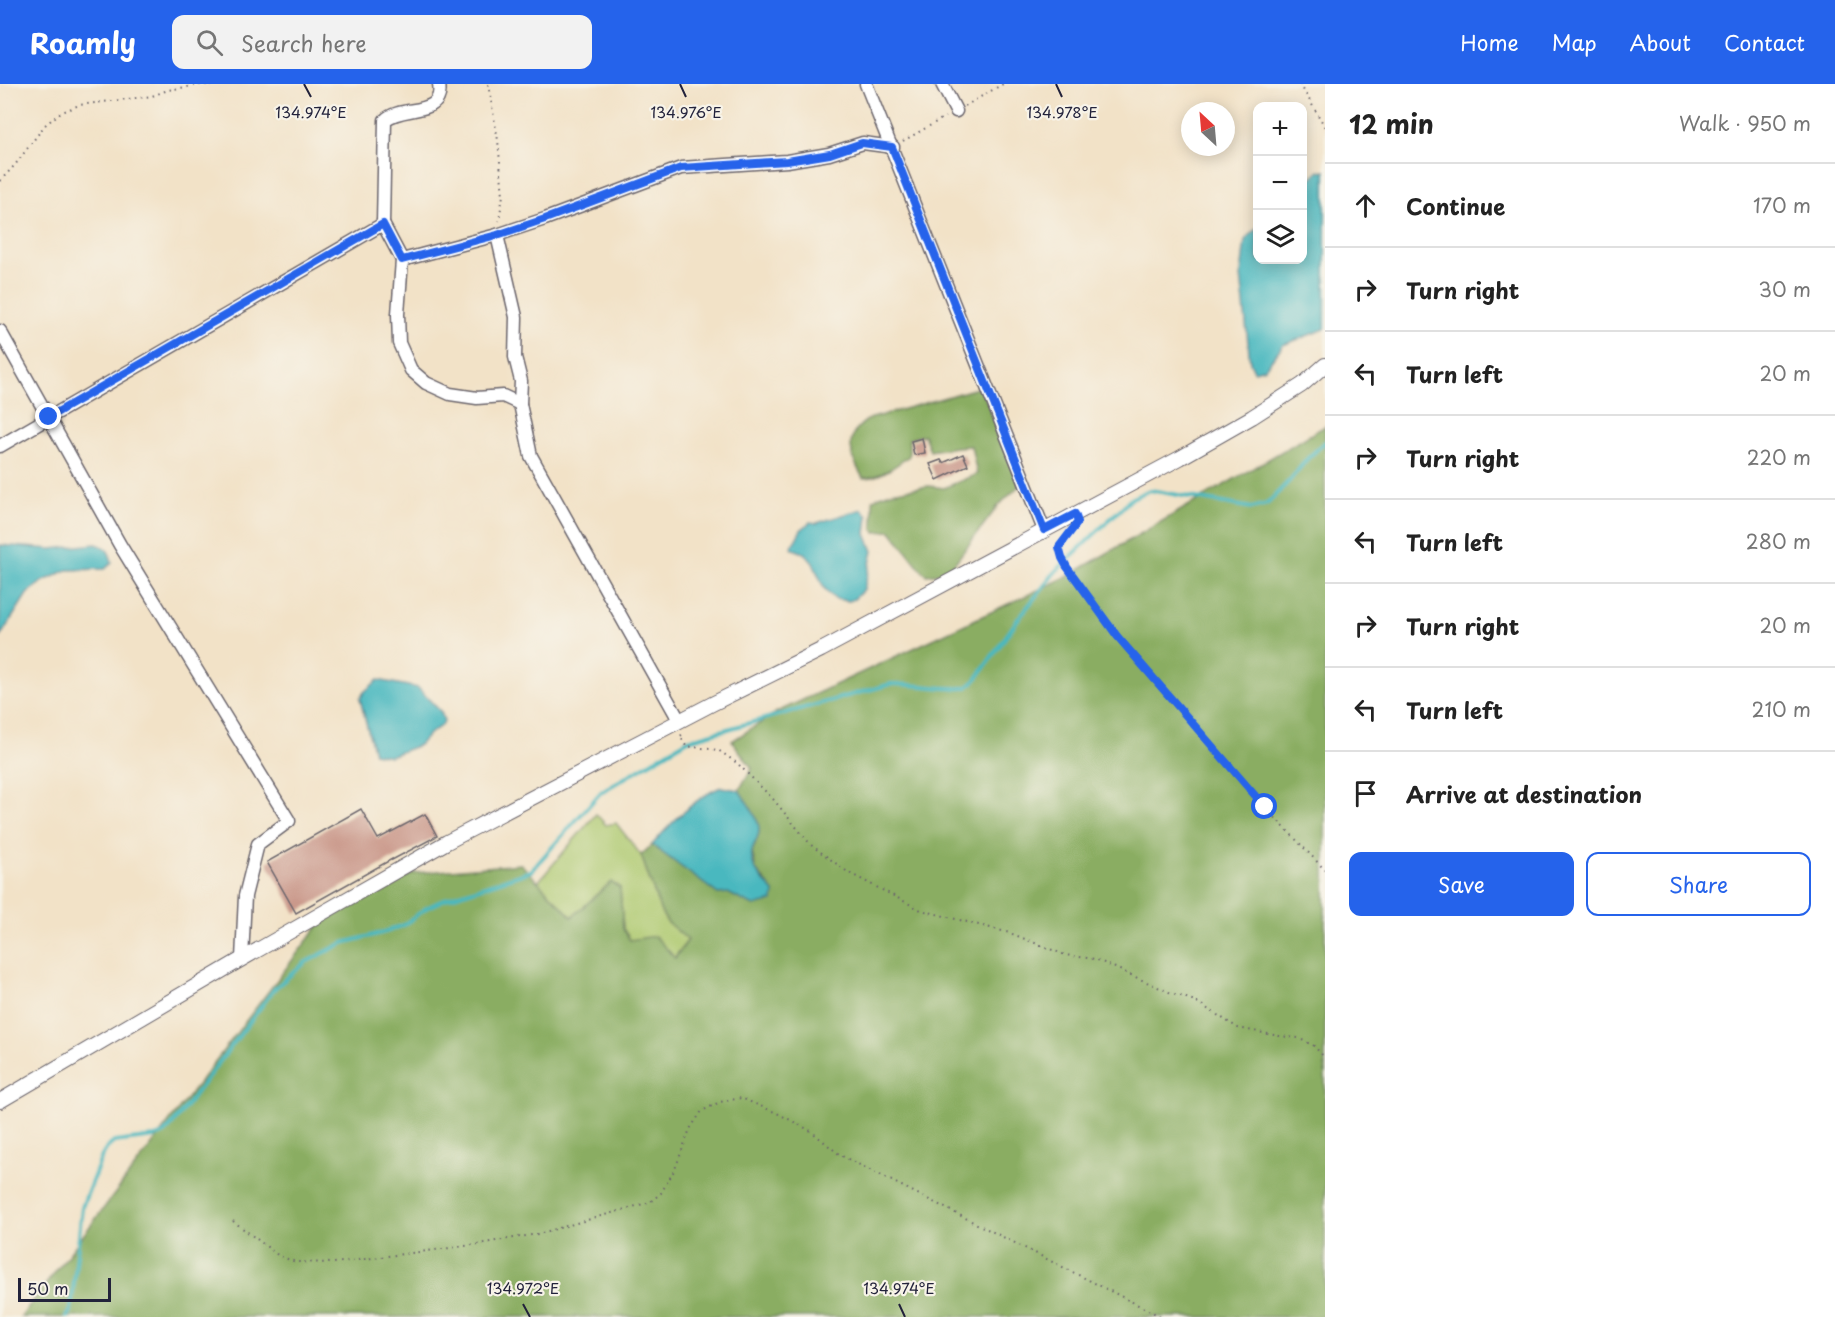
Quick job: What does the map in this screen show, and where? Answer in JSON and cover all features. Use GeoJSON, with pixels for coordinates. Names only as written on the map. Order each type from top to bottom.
{"type":"FeatureCollection","features":[{"type":"Feature","properties":{"kind":"street"},"geometry":{"type":"LineString","coordinates":[[439,84],[441,93],[433,105],[391,116],[385,120],[383,224],[402,260],[398,314],[399,343],[411,370],[426,384],[450,394],[477,398],[503,396],[520,404]]}},
{"type":"Feature","properties":{"kind":"street"},"geometry":{"type":"LineString","coordinates":[[866,84],[1044,530]]}},
{"type":"Feature","properties":{"kind":"street"},"geometry":{"type":"LineString","coordinates":[[942,84],[956,111]]}},
{"type":"Feature","properties":{"kind":"street"},"geometry":{"type":"LineString","coordinates":[[402,260],[497,235],[681,168],[787,161],[830,154],[862,143],[892,147]]}},
{"type":"Feature","properties":{"kind":"street"},"geometry":{"type":"LineString","coordinates":[[0,446],[383,224]]}},
{"type":"Feature","properties":{"kind":"street"},"geometry":{"type":"LineString","coordinates":[[497,235],[516,317],[515,357],[521,381],[520,404],[531,456],[679,720]]}},
{"type":"Feature","properties":{"kind":"street"},"geometry":{"type":"LineString","coordinates":[[0,331],[120,545],[289,821],[258,844],[245,896],[242,959]]}},
{"type":"Feature","properties":{"kind":"street"},"geometry":{"type":"LineString","coordinates":[[0,1101],[447,842],[679,720],[821,650],[1180,458],[1302,385],[1325,365]]}},
{"type":"Feature","properties":{"kind":"path"},"geometry":{"type":"LineString","coordinates":[[0,181],[45,125],[60,112],[79,105],[152,96],[168,90],[199,85],[230,84]]}},
{"type":"Feature","properties":{"kind":"path"},"geometry":{"type":"LineString","coordinates":[[488,84],[498,140],[503,195],[497,235]]}},
{"type":"Feature","properties":{"kind":"path"},"geometry":{"type":"LineString","coordinates":[[1300,84],[1325,127]]}},
{"type":"Feature","properties":{"kind":"path"},"geometry":{"type":"LineString","coordinates":[[1075,514],[1078,522],[1059,547],[1067,567],[1125,645],[1265,807],[1325,870]]}},
{"type":"Feature","properties":{"kind":"path"},"geometry":{"type":"LineString","coordinates":[[680,736],[686,746],[718,750],[737,763],[773,799],[811,845],[849,873],[921,909],[1010,933],[1065,955],[1095,959],[1169,992],[1195,1000],[1238,1028],[1298,1038],[1314,1046],[1325,1058]]}},
{"type":"Feature","properties":{"kind":"path"},"geometry":{"type":"LineString","coordinates":[[232,1221],[279,1256],[296,1262],[334,1263],[538,1234],[650,1202],[661,1193],[675,1169],[690,1129],[702,1111],[720,1102],[741,1098],[811,1131],[840,1155],[1162,1317]]}},
{"type":"Feature","properties":{"kind":"green space"},"geometry":{"type":"Polygon","coordinates":[[[981,387],[1020,485],[998,506],[951,568],[942,573],[927,575],[891,531],[876,532],[873,528],[873,499],[890,492],[929,486],[944,488],[977,474],[971,446],[930,451],[924,435],[909,439],[909,456],[882,474],[863,478],[852,454],[852,439],[860,425],[869,419],[981,387]]]}},
{"type":"Feature","properties":{"kind":"green space"},"geometry":{"type":"Polygon","coordinates":[[[1325,426],[1325,1317],[21,1317],[328,913],[415,873],[521,864],[572,917],[611,882],[620,888],[623,929],[630,940],[655,936],[675,958],[688,940],[667,922],[661,912],[641,855],[652,845],[718,894],[728,893],[754,906],[774,892],[756,870],[752,852],[759,833],[758,823],[739,790],[752,768],[732,741],[777,712],[1068,576],[1325,426]]]}},
{"type":"Feature","properties":{"kind":"green space"},"geometry":{"type":"Polygon","coordinates":[[[596,814],[606,825],[616,823],[641,855],[661,912],[667,922],[688,940],[674,958],[631,941],[623,929],[620,888],[572,917],[538,882],[596,814]]]}},
{"type":"Feature","properties":{"kind":"water"},"geometry":{"type":"Polygon","coordinates":[[[1325,170],[1325,329],[1283,345],[1265,368],[1254,371],[1250,362],[1241,275],[1245,240],[1253,232],[1253,264],[1307,264],[1307,182],[1319,171],[1325,170]]]}},
{"type":"Feature","properties":{"kind":"water"},"geometry":{"type":"Polygon","coordinates":[[[862,509],[868,516],[866,534],[873,551],[864,589],[849,601],[835,599],[824,588],[813,563],[807,556],[791,548],[801,530],[810,522],[817,523],[862,509]]]}},
{"type":"Feature","properties":{"kind":"water"},"geometry":{"type":"Polygon","coordinates":[[[96,544],[107,551],[112,563],[105,569],[67,570],[42,582],[27,594],[0,637],[0,545],[51,549],[96,544]]]}},
{"type":"Feature","properties":{"kind":"water"},"geometry":{"type":"Polygon","coordinates":[[[378,680],[418,688],[441,712],[444,721],[442,725],[419,745],[390,756],[374,753],[360,699],[364,692],[378,680]]]}},
{"type":"Feature","properties":{"kind":"water"},"geometry":{"type":"Polygon","coordinates":[[[721,787],[739,790],[757,819],[759,831],[752,851],[753,863],[758,873],[774,892],[773,901],[754,906],[728,893],[718,894],[652,845],[693,804],[721,787]]]}},
{"type":"Feature","properties":{"kind":"building"},"geometry":{"type":"Polygon","coordinates":[[[922,438],[925,453],[914,455],[911,441],[922,438]]]}},
{"type":"Feature","properties":{"kind":"building"},"geometry":{"type":"Polygon","coordinates":[[[963,454],[968,465],[937,480],[930,464],[941,460],[943,463],[963,454]]]}},
{"type":"Feature","properties":{"kind":"building"},"geometry":{"type":"Polygon","coordinates":[[[361,809],[378,839],[425,814],[437,836],[296,913],[267,862],[361,809]]]}},
{"type":"Feature","properties":{"kind":"waterway"},"geometry":{"type":"LineString","coordinates":[[67,1317],[71,1310],[82,1207],[107,1148],[114,1142],[163,1134],[275,988],[306,962],[343,943],[404,925],[426,908],[445,899],[531,871],[601,792],[688,740],[891,684],[967,687],[975,681],[1018,619],[1055,572],[1132,498],[1150,490],[1252,508],[1267,504],[1325,442]]}},
{"type":"Feature","properties":{"kind":"route"},"geometry":{"type":"LineString","coordinates":[[49,417],[383,224],[402,260],[497,235],[681,168],[787,161],[830,154],[862,143],[892,147],[1044,530],[1075,514],[1078,522],[1059,547],[1067,567],[1117,636],[1265,807]]}}]}
